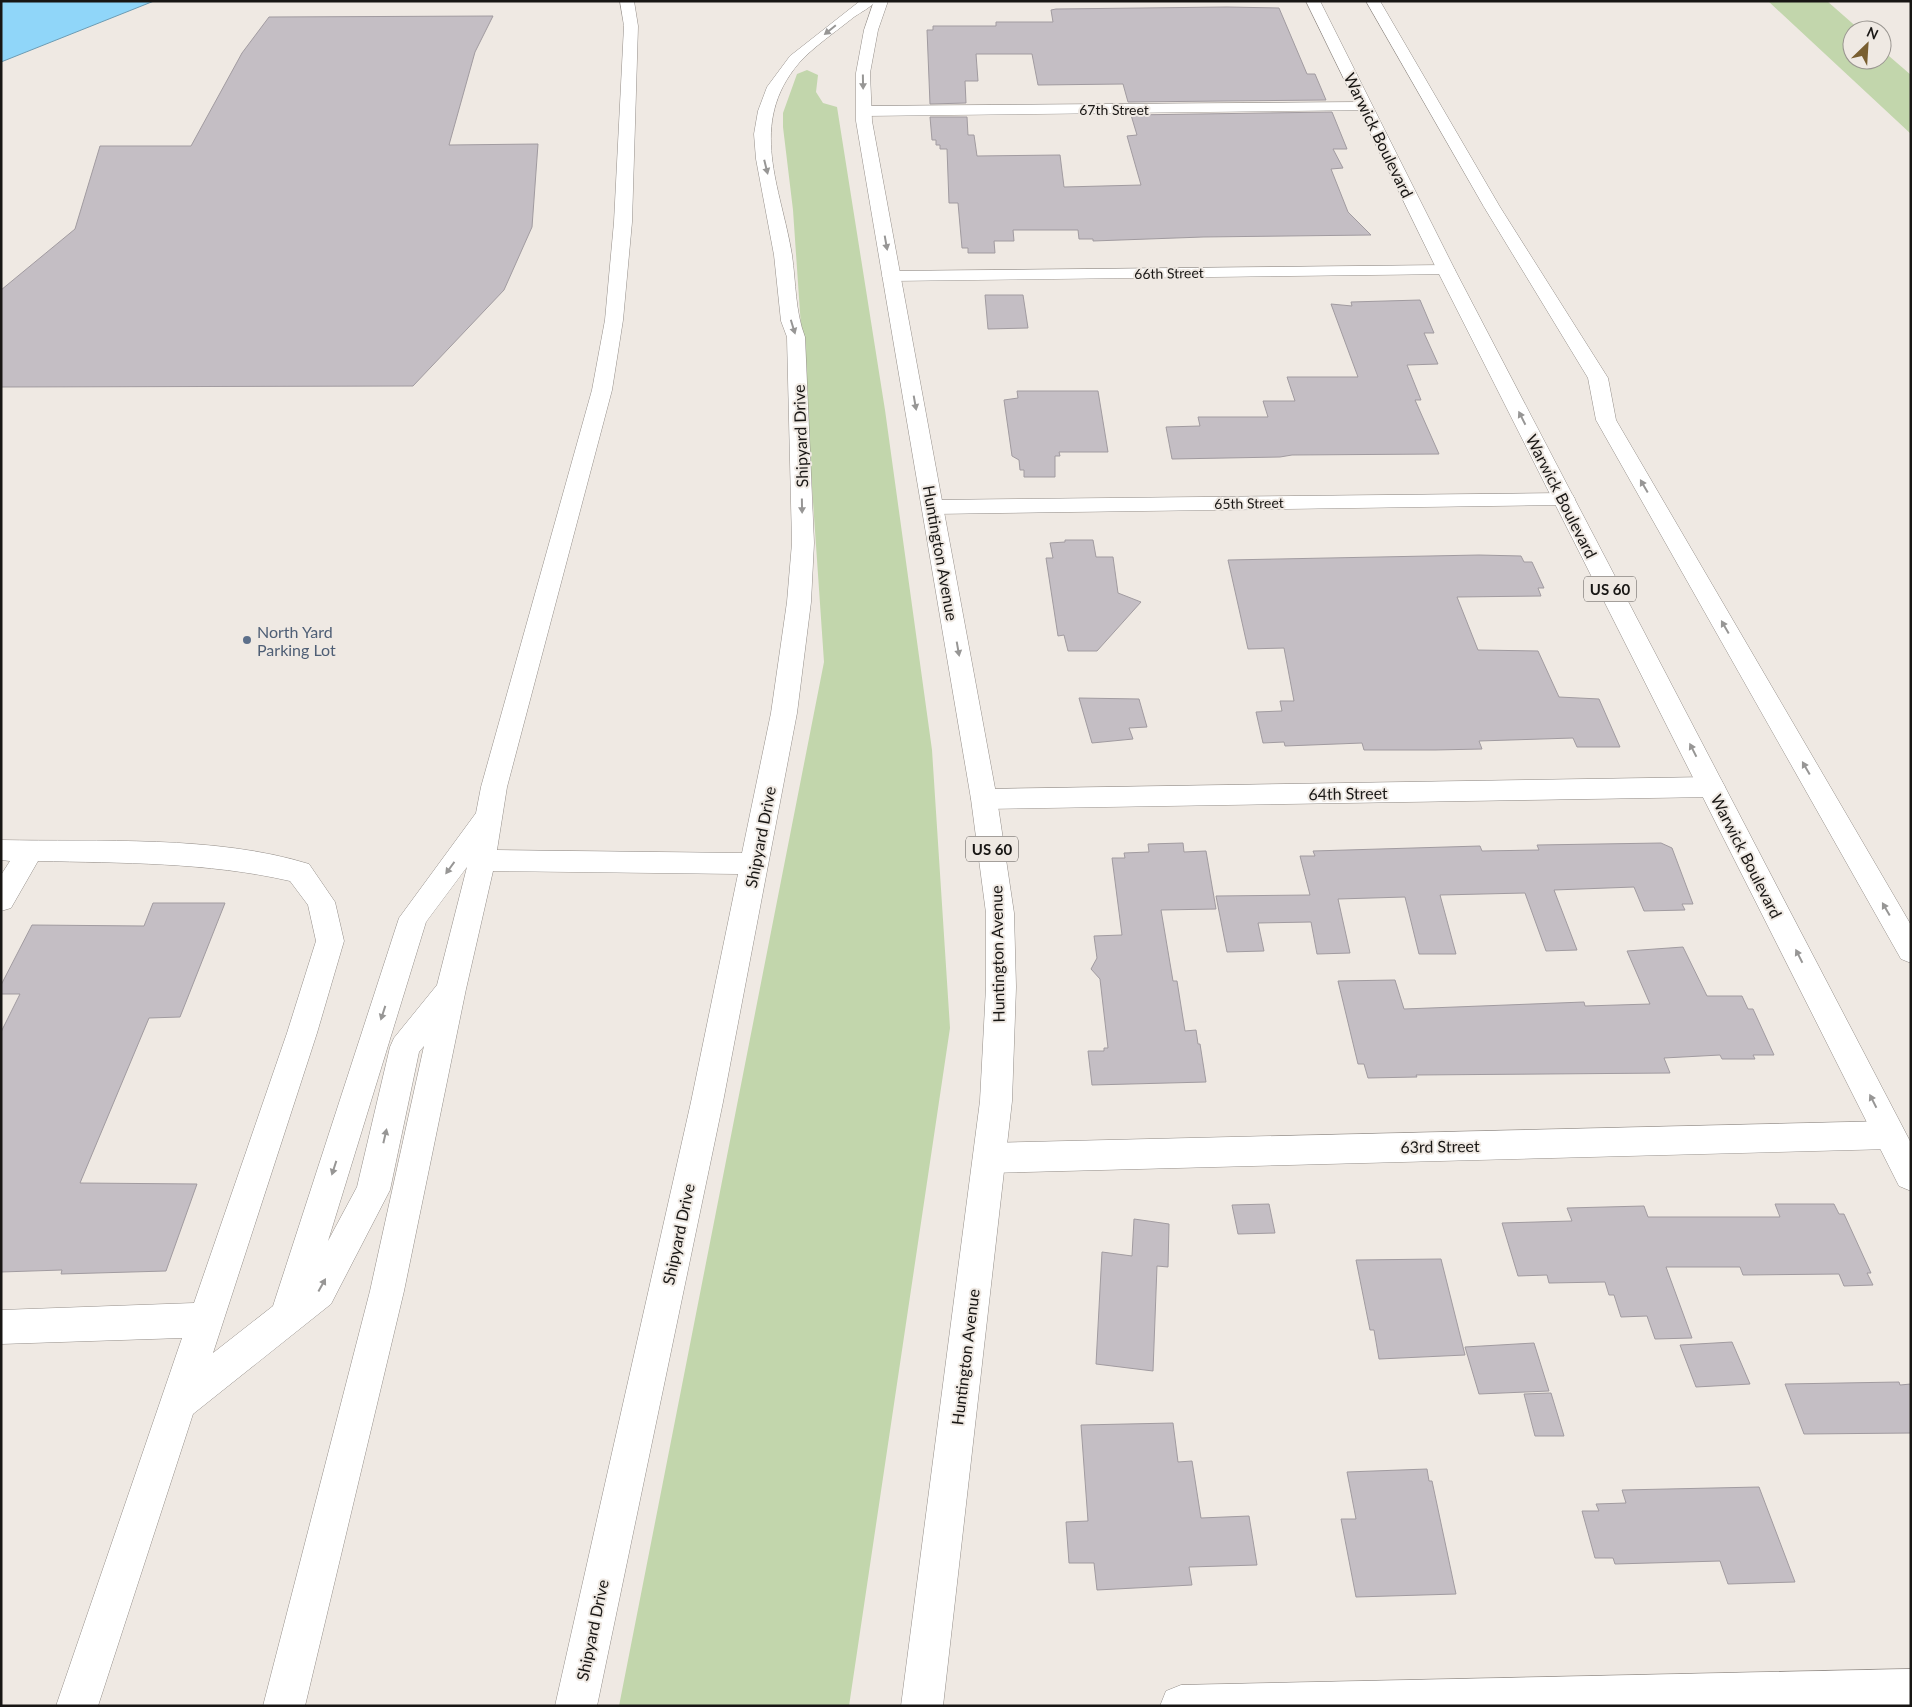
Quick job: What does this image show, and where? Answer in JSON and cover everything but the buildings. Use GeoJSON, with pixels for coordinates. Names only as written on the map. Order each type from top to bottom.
{"type":"FeatureCollection","features":[{"type":"Feature","properties":{"kind":"street"},"geometry":{"type":"LineString","coordinates":[[284,1706],[387,1291],[451,989],[482,860],[490,814],[511,722],[592,429],[608,355],[616,304],[623,222],[631,26],[627,1]]}},
{"type":"Feature","properties":{"kind":"street","name":"Shipyard Drive"},"geometry":{"type":"LineString","coordinates":[[576,1706],[705,1111],[784,713],[799,602],[803,543],[796,337],[790,320],[787,280],[772,193],[764,159],[762,134],[766,111],[774,87],[784,71],[795,58],[844,18],[869,1]]}},
{"type":"Feature","properties":{"kind":"street","name":"Huntington Avenue"},"geometry":{"type":"LineString","coordinates":[[881,1],[871,30],[863,73],[864,111],[891,276],[934,507],[984,799],[1000,913],[1001,977],[996,1101],[922,1706]]}},
{"type":"Feature","properties":{"kind":"street","name":"Warwick Boulevard"},"geometry":{"type":"LineString","coordinates":[[1313,1],[1446,270],[1911,1176]]}},
{"type":"Feature","properties":{"kind":"street"},"geometry":{"type":"LineString","coordinates":[[1373,1],[1492,207],[1598,378],[1606,420],[1911,951]]}},
{"type":"Feature","properties":{"kind":"street","name":"67th Street"},"geometry":{"type":"LineString","coordinates":[[864,111],[1364,107]]}},
{"type":"Feature","properties":{"kind":"street","name":"66th Street"},"geometry":{"type":"LineString","coordinates":[[891,276],[1446,270]]}},
{"type":"Feature","properties":{"kind":"street","name":"65th Street"},"geometry":{"type":"LineString","coordinates":[[934,507],[1564,500]]}},
{"type":"Feature","properties":{"kind":"street","name":"64th Street"},"geometry":{"type":"LineString","coordinates":[[984,799],[1712,787]]}},
{"type":"Feature","properties":{"kind":"street"},"geometry":{"type":"LineString","coordinates":[[287,1317],[413,918],[490,814]]}},
{"type":"Feature","properties":{"kind":"street"},"geometry":{"type":"LineString","coordinates":[[1,900],[16,850],[179,854],[250,861],[299,872],[321,902],[330,942],[302,1033],[77,1706]]}},
{"type":"Feature","properties":{"kind":"street"},"geometry":{"type":"LineString","coordinates":[[482,860],[754,864]]}},
{"type":"Feature","properties":{"kind":"street"},"geometry":{"type":"LineString","coordinates":[[180,1401],[319,1292],[373,1190],[405,1047],[451,989]]}},
{"type":"Feature","properties":{"kind":"street","name":"63rd Street"},"geometry":{"type":"LineString","coordinates":[[990,1158],[1890,1134]]}},
{"type":"Feature","properties":{"kind":"street"},"geometry":{"type":"LineString","coordinates":[[1,1327],[206,1320]]}},
{"type":"Feature","properties":{"kind":"street"},"geometry":{"type":"LineString","coordinates":[[1181,1706],[1911,1690]]}},
{"type":"Feature","properties":{"kind":"green space"},"geometry":{"type":"Polygon","coordinates":[[[1768,1],[1827,1],[1849,20],[1842,20],[1842,70],[1768,1]]]}},
{"type":"Feature","properties":{"kind":"green space"},"geometry":{"type":"Polygon","coordinates":[[[1892,59],[1911,75],[1911,134],[1842,70],[1892,70],[1892,59]]]}},
{"type":"Feature","properties":{"kind":"green space"},"geometry":{"type":"Polygon","coordinates":[[[807,70],[818,75],[816,92],[823,103],[837,107],[885,410],[932,750],[950,1028],[849,1706],[619,1706],[824,662],[793,210],[783,127],[783,113],[797,74],[807,70]]]}},
{"type":"Feature","properties":{"kind":"water"},"geometry":{"type":"Polygon","coordinates":[[[1,1],[154,1],[1,62],[1,1]]]}},
{"type":"Feature","properties":{"kind":"place","name":"North Yard Parking Lot"},"geometry":{"type":"Point","coordinates":[247,640]}}]}
